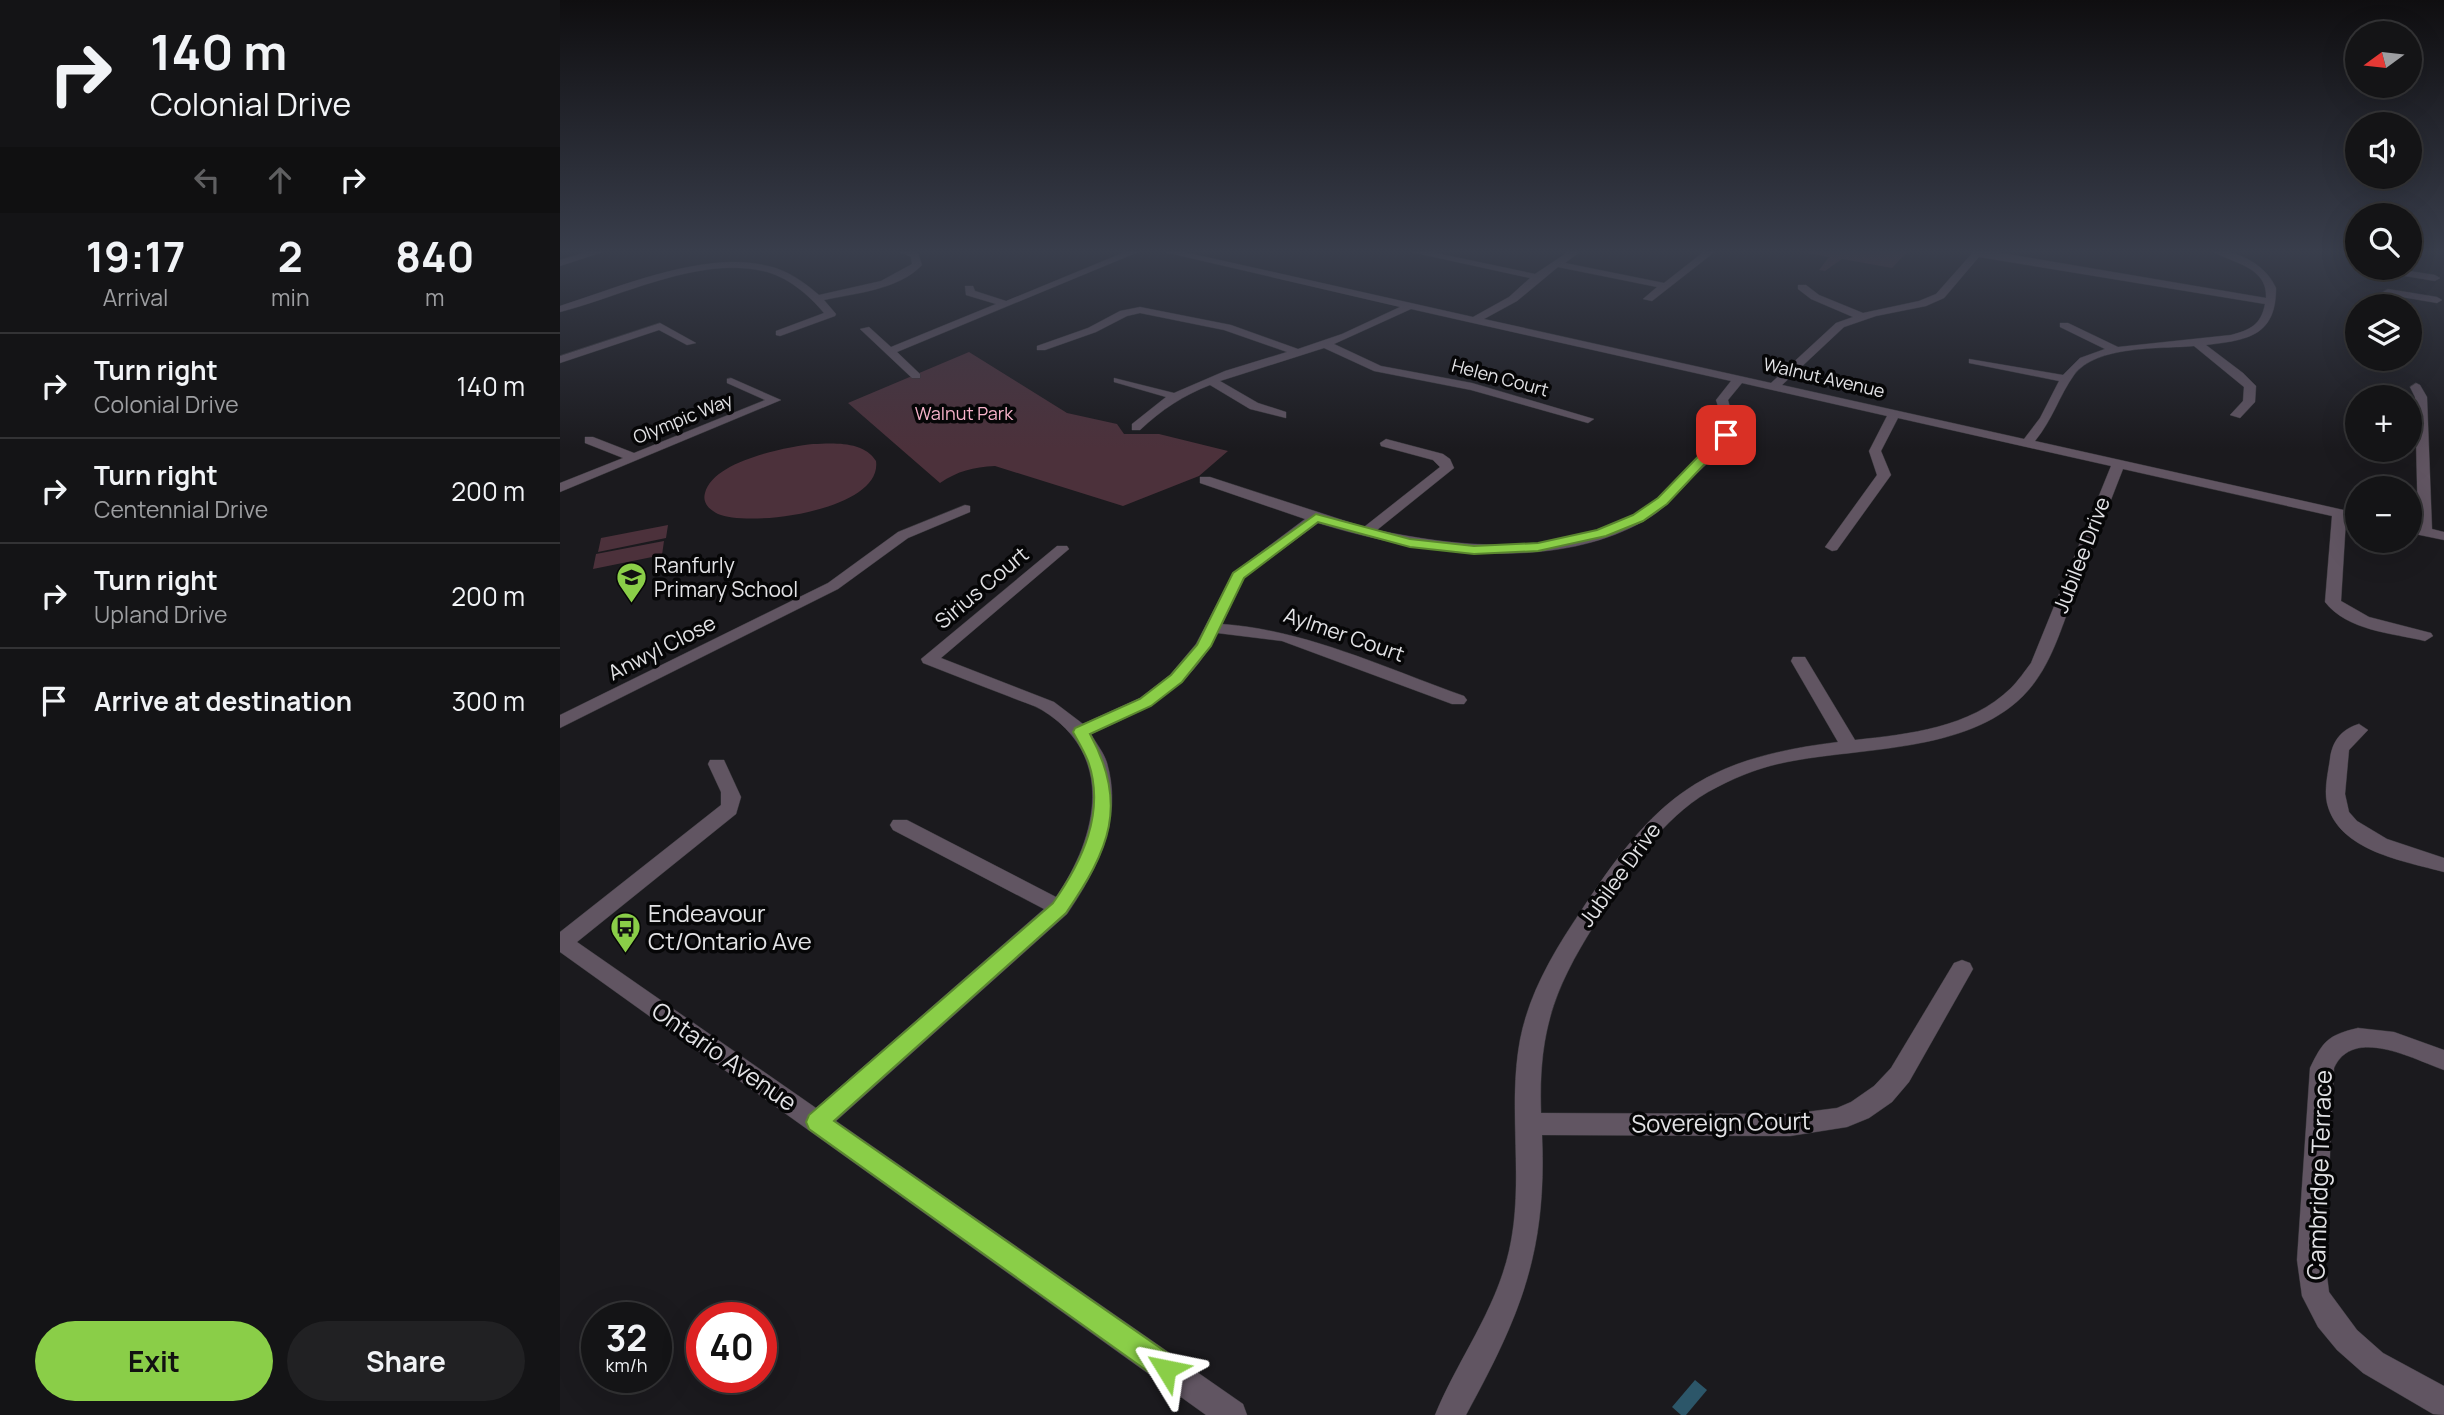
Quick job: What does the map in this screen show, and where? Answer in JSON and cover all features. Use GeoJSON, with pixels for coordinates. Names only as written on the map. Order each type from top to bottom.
{"type":"FeatureCollection","features":[{"type":"Feature","properties":{"kind":"street"},"geometry":{"type":"LineString","coordinates":[[780,333],[826,316]]}},
{"type":"Feature","properties":{"kind":"street"},"geometry":{"type":"LineString","coordinates":[[888,352],[976,316]]}},
{"type":"Feature","properties":{"kind":"street"},"geometry":{"type":"LineString","coordinates":[[1041,348],[1102,326],[1119,316]]}},
{"type":"Feature","properties":{"kind":"street"},"geometry":{"type":"LineString","coordinates":[[1171,316],[1227,327],[1300,353]]}},
{"type":"Feature","properties":{"kind":"street"},"geometry":{"type":"LineString","coordinates":[[1136,427],[1150,412],[1212,381],[1325,344],[1385,316]]}},
{"type":"Feature","properties":{"kind":"street","name":"Walnut Avenue"},"geometry":{"type":"LineString","coordinates":[[1455,316],[2345,514]]}},
{"type":"Feature","properties":{"kind":"street"},"geometry":{"type":"LineString","coordinates":[[1478,321],[1486,316]]}},
{"type":"Feature","properties":{"kind":"street"},"geometry":{"type":"LineString","coordinates":[[1777,388],[1834,330],[1867,316]]}},
{"type":"Feature","properties":{"kind":"street"},"geometry":{"type":"LineString","coordinates":[[2032,445],[2067,379],[2079,363],[2113,349],[2234,338],[2257,330],[2265,322],[2266,316]]}},
{"type":"Feature","properties":{"kind":"street"},"geometry":{"type":"LineString","coordinates":[[2064,325],[2113,349]]}},
{"type":"Feature","properties":{"kind":"street"},"geometry":{"type":"LineString","coordinates":[[560,360],[660,326],[691,343]]}},
{"type":"Feature","properties":{"kind":"street"},"geometry":{"type":"LineString","coordinates":[[865,329],[916,376]]}},
{"type":"Feature","properties":{"kind":"street"},"geometry":{"type":"LineString","coordinates":[[2196,343],[2250,386],[2249,402],[2236,415]]}},
{"type":"Feature","properties":{"kind":"street","name":"Helen Court"},"geometry":{"type":"LineString","coordinates":[[1325,344],[1378,369],[1472,387],[1588,419]]}},
{"type":"Feature","properties":{"kind":"street"},"geometry":{"type":"LineString","coordinates":[[1973,361],[2067,379]]}},
{"type":"Feature","properties":{"kind":"street"},"geometry":{"type":"LineString","coordinates":[[1118,380],[1177,397]]}},
{"type":"Feature","properties":{"kind":"street"},"geometry":{"type":"LineString","coordinates":[[1205,481],[1316,518],[1429,547],[1474,550],[1538,547],[1601,533],[1638,518],[1662,501],[1726,435],[1727,412],[1744,380]]}},
{"type":"Feature","properties":{"kind":"street","name":"Olympic Way"},"geometry":{"type":"LineString","coordinates":[[560,488],[775,400],[732,381]]}},
{"type":"Feature","properties":{"kind":"street"},"geometry":{"type":"LineString","coordinates":[[1212,381],[1254,406],[1282,415]]}},
{"type":"Feature","properties":{"kind":"street"},"geometry":{"type":"LineString","coordinates":[[1832,547],[1884,475],[1884,469],[1875,451],[1900,415]]}},
{"type":"Feature","properties":{"kind":"street"},"geometry":{"type":"LineString","coordinates":[[589,440],[635,458]]}},
{"type":"Feature","properties":{"kind":"street"},"geometry":{"type":"LineString","coordinates":[[1366,532],[1447,468],[1446,462],[1438,457],[1387,443]]}},
{"type":"Feature","properties":{"kind":"street","name":"Jubilee Drive"},"geometry":{"type":"LineString","coordinates":[[1450,1415],[1505,1310],[1527,1227],[1530,1191],[1529,1064],[1532,1030],[1540,1004],[1566,950],[1640,842],[1687,797],[1728,774],[1785,757],[1948,731],[1985,715],[2021,690],[2039,664],[2118,464]]}},
{"type":"Feature","properties":{"kind":"street","name":"Anwyl Close"},"geometry":{"type":"LineString","coordinates":[[560,722],[833,586],[903,535],[965,509]]}},
{"type":"Feature","properties":{"kind":"street"},"geometry":{"type":"LineString","coordinates":[[2339,513],[2333,601],[2343,611],[2360,619],[2425,636]]}},
{"type":"Feature","properties":{"kind":"street"},"geometry":{"type":"LineString","coordinates":[[817,1122],[1060,908],[1075,886],[1098,838],[1103,796],[1097,761],[1081,732],[1146,702],[1176,679],[1203,646],[1238,576],[1316,518]]}},
{"type":"Feature","properties":{"kind":"street"},"geometry":{"type":"LineString","coordinates":[[2422,531],[2444,536]]}},
{"type":"Feature","properties":{"kind":"street","name":"Sirius Court"},"geometry":{"type":"LineString","coordinates":[[1062,549],[929,659],[1048,706],[1081,732]]}},
{"type":"Feature","properties":{"kind":"street","name":"Aylmer Court"},"geometry":{"type":"LineString","coordinates":[[1212,628],[1255,631],[1286,637],[1458,700]]}},
{"type":"Feature","properties":{"kind":"street"},"geometry":{"type":"LineString","coordinates":[[1799,661],[1850,747]]}},
{"type":"Feature","properties":{"kind":"street"},"geometry":{"type":"LineString","coordinates":[[2359,730],[2343,742],[2340,750],[2336,803],[2344,819],[2361,836],[2374,842],[2444,865]]}},
{"type":"Feature","properties":{"kind":"street"},"geometry":{"type":"LineString","coordinates":[[561,941],[729,809],[733,798],[731,790],[719,776],[717,764]]}},
{"type":"Feature","properties":{"kind":"street"},"geometry":{"type":"LineString","coordinates":[[900,825],[1060,908]]}},
{"type":"Feature","properties":{"kind":"street","name":"Ontario Avenue"},"geometry":{"type":"LineString","coordinates":[[561,941],[1232,1415]]}},
{"type":"Feature","properties":{"kind":"street","name":"Sovereign Court"},"geometry":{"type":"LineString","coordinates":[[1530,1124],[1790,1125],[1838,1119],[1860,1110],[1883,1094],[1900,1075],[1962,969]]}},
{"type":"Feature","properties":{"kind":"street","name":"Cambridge Terrace"},"geometry":{"type":"LineString","coordinates":[[2444,1060],[2381,1038],[2362,1037],[2333,1045],[2325,1057],[2311,1261],[2316,1296],[2328,1317],[2347,1340],[2373,1363],[2444,1403]]}},
{"type":"Feature","properties":{"kind":"green space","name":"Walnut Park"},"geometry":{"type":"Polygon","coordinates":[[[969,352],[1067,413],[1117,424],[1124,434],[1159,434],[1228,451],[1199,476],[1123,506],[995,466],[966,470],[940,483],[848,403],[969,352]]]}},
{"type":"Feature","properties":{"kind":"green space"},"geometry":{"type":"Polygon","coordinates":[[[813,444],[848,445],[864,450],[876,461],[873,478],[859,492],[838,503],[784,516],[735,518],[718,514],[706,503],[705,493],[721,472],[769,452],[813,444]]]}},
{"type":"Feature","properties":{"kind":"green space"},"geometry":{"type":"Polygon","coordinates":[[[668,525],[666,538],[598,552],[601,538],[668,525]]]}},
{"type":"Feature","properties":{"kind":"green space"},"geometry":{"type":"Polygon","coordinates":[[[664,541],[662,555],[593,569],[596,554],[664,541]]]}},
{"type":"Feature","properties":{"kind":"water"},"geometry":{"type":"Polygon","coordinates":[[[1695,1380],[1707,1390],[1686,1415],[1681,1415],[1672,1407],[1695,1380]]]}},
{"type":"Feature","properties":{"kind":"place","name":"Ranfurly Primary School"},"geometry":{"type":"Point","coordinates":[631,605]}},
{"type":"Feature","properties":{"kind":"place","name":"Endeavour Ct/Ontario Ave"},"geometry":{"type":"Point","coordinates":[625,955]}},
{"type":"Feature","properties":{"kind":"route"},"geometry":{"type":"LineString","coordinates":[[1166,1369],[817,1122],[1060,908],[1075,886],[1098,838],[1103,796],[1097,761],[1081,732],[1146,702],[1176,679],[1203,646],[1238,576],[1316,518],[1429,547],[1499,550],[1538,547],[1582,539],[1619,527],[1651,510],[1726,435]]}}]}
